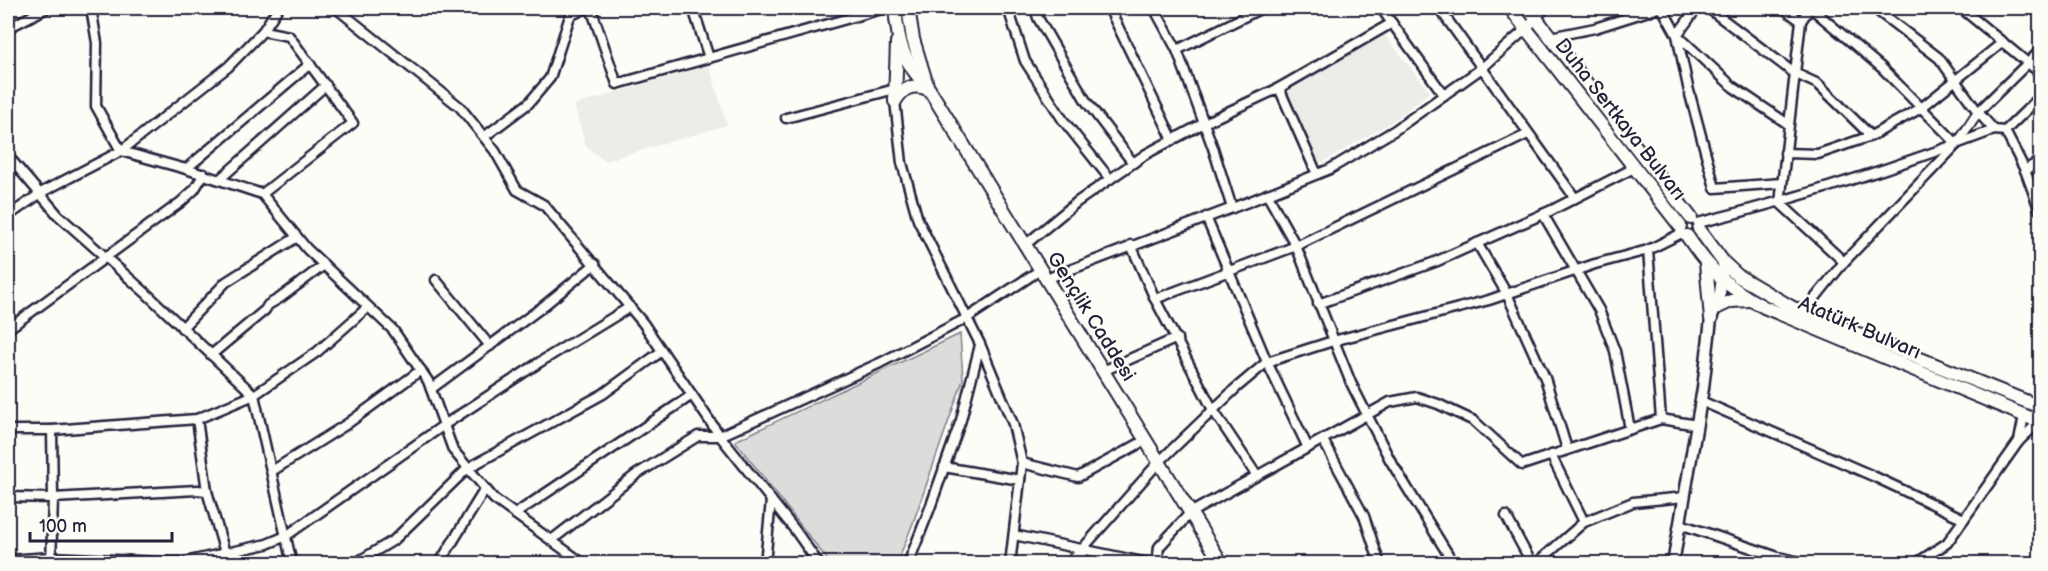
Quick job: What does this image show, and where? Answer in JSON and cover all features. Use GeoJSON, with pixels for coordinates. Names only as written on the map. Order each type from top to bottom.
{"type":"FeatureCollection","features":[{"type":"Feature","properties":{"kind":"main road"},"geometry":{"type":"LineString","coordinates":[[895,8],[897,35],[895,95]]}},
{"type":"Feature","properties":{"kind":"main road"},"geometry":{"type":"LineString","coordinates":[[908,8],[917,53],[929,89]]}},
{"type":"Feature","properties":{"kind":"main road","name":"Duha Sertkaya Bulvarı"},"geometry":{"type":"LineString","coordinates":[[1510,8],[1683,232]]}},
{"type":"Feature","properties":{"kind":"main road","name":"Duha Sertkaya Bulvarı"},"geometry":{"type":"LineString","coordinates":[[1528,8],[1696,223],[1724,263],[1738,276],[1803,313],[2040,407]]}},
{"type":"Feature","properties":{"kind":"main road"},"geometry":{"type":"LineString","coordinates":[[897,35],[909,66],[929,89]]}},
{"type":"Feature","properties":{"kind":"main road"},"geometry":{"type":"LineString","coordinates":[[895,95],[917,53]]}},
{"type":"Feature","properties":{"kind":"main road"},"geometry":{"type":"LineString","coordinates":[[895,95],[913,86],[929,89]]}},
{"type":"Feature","properties":{"kind":"main road","name":"Gençlik Caddesi"},"geometry":{"type":"LineString","coordinates":[[929,89],[1222,564]]}},
{"type":"Feature","properties":{"kind":"main road"},"geometry":{"type":"LineString","coordinates":[[1682,220],[1696,223],[1693,236],[1683,232],[1682,220]]}},
{"type":"Feature","properties":{"kind":"main road","name":"Atatürk Bulvarı"},"geometry":{"type":"LineString","coordinates":[[1683,232],[1706,264],[1722,281],[1750,300],[2040,422]]}},
{"type":"Feature","properties":{"kind":"main road"},"geometry":{"type":"LineString","coordinates":[[1706,264],[1713,313],[1731,301],[1750,300]]}},
{"type":"Feature","properties":{"kind":"main road"},"geometry":{"type":"LineString","coordinates":[[2024,416],[2040,407],[2040,422]]}},
{"type":"Feature","properties":{"kind":"street"},"geometry":{"type":"LineString","coordinates":[[8,28],[47,8]]}},
{"type":"Feature","properties":{"kind":"street"},"geometry":{"type":"LineString","coordinates":[[91,8],[97,42],[96,106],[122,151],[204,174],[262,194],[297,237],[393,330],[421,370],[431,389],[453,450],[494,500],[553,539],[584,564]]}},
{"type":"Feature","properties":{"kind":"street"},"geometry":{"type":"LineString","coordinates":[[8,216],[41,193],[122,151],[228,68],[263,31],[278,8]]}},
{"type":"Feature","properties":{"kind":"street"},"geometry":{"type":"LineString","coordinates":[[336,8],[460,107],[495,151],[517,190],[544,205],[630,307],[720,436],[819,564]]}},
{"type":"Feature","properties":{"kind":"street"},"geometry":{"type":"LineString","coordinates":[[484,137],[529,103],[550,78],[570,16],[586,8]]}},
{"type":"Feature","properties":{"kind":"street"},"geometry":{"type":"LineString","coordinates":[[591,8],[617,84],[885,8]]}},
{"type":"Feature","properties":{"kind":"street"},"geometry":{"type":"LineString","coordinates":[[693,8],[709,58]]}},
{"type":"Feature","properties":{"kind":"street"},"geometry":{"type":"LineString","coordinates":[[1008,8],[1025,61],[1063,120],[1110,179]]}},
{"type":"Feature","properties":{"kind":"street"},"geometry":{"type":"LineString","coordinates":[[1035,8],[1038,18],[1086,101],[1133,163]]}},
{"type":"Feature","properties":{"kind":"street"},"geometry":{"type":"LineString","coordinates":[[1109,8],[1173,140]]}},
{"type":"Feature","properties":{"kind":"street"},"geometry":{"type":"LineString","coordinates":[[1155,8],[1177,50],[1232,208]]}},
{"type":"Feature","properties":{"kind":"street"},"geometry":{"type":"LineString","coordinates":[[1177,50],[1262,8]]}},
{"type":"Feature","properties":{"kind":"street"},"geometry":{"type":"LineString","coordinates":[[1381,8],[1444,95]]}},
{"type":"Feature","properties":{"kind":"street"},"geometry":{"type":"LineString","coordinates":[[1439,8],[1575,198]]}},
{"type":"Feature","properties":{"kind":"street"},"geometry":{"type":"LineString","coordinates":[[553,539],[637,474],[698,436],[720,436],[880,363],[967,318],[1043,274],[1206,218],[1330,168],[1395,130],[1482,68],[1526,29],[1545,8]]}},
{"type":"Feature","properties":{"kind":"street"},"geometry":{"type":"LineString","coordinates":[[1550,37],[1595,28],[1660,8],[1677,34],[1733,87],[1788,124]]}},
{"type":"Feature","properties":{"kind":"street"},"geometry":{"type":"LineString","coordinates":[[1697,8],[1677,34],[1688,87],[1715,188],[1782,183]]}},
{"type":"Feature","properties":{"kind":"street"},"geometry":{"type":"LineString","coordinates":[[1708,8],[1794,73],[1818,84],[1871,136]]}},
{"type":"Feature","properties":{"kind":"street"},"geometry":{"type":"LineString","coordinates":[[1783,8],[1801,21]]}},
{"type":"Feature","properties":{"kind":"street"},"geometry":{"type":"LineString","coordinates":[[1780,202],[1801,21],[1811,8],[1882,68],[1957,144]]}},
{"type":"Feature","properties":{"kind":"street"},"geometry":{"type":"LineString","coordinates":[[1874,8],[1939,58],[1994,130]]}},
{"type":"Feature","properties":{"kind":"street"},"geometry":{"type":"LineString","coordinates":[[1961,8],[2040,73]]}},
{"type":"Feature","properties":{"kind":"street"},"geometry":{"type":"LineString","coordinates":[[1025,245],[1077,202],[1133,163],[1204,123],[1279,88],[1392,23]]}},
{"type":"Feature","properties":{"kind":"street"},"geometry":{"type":"LineString","coordinates":[[262,194],[354,123],[289,36],[263,31]]}},
{"type":"Feature","properties":{"kind":"street"},"geometry":{"type":"LineString","coordinates":[[1785,153],[1818,154],[1871,136],[1922,108],[2003,42]]}},
{"type":"Feature","properties":{"kind":"street"},"geometry":{"type":"LineString","coordinates":[[1803,313],[1844,262],[1957,144],[1978,112],[2030,64],[2040,51]]}},
{"type":"Feature","properties":{"kind":"street"},"geometry":{"type":"LineString","coordinates":[[186,169],[310,64]]}},
{"type":"Feature","properties":{"kind":"street"},"geometry":{"type":"LineString","coordinates":[[220,179],[326,85]]}},
{"type":"Feature","properties":{"kind":"street"},"geometry":{"type":"LineString","coordinates":[[1279,88],[1317,174]]}},
{"type":"Feature","properties":{"kind":"street"},"geometry":{"type":"LineString","coordinates":[[786,118],[895,95],[902,163],[918,220],[980,344],[1013,424],[1022,463],[1010,564]]}},
{"type":"Feature","properties":{"kind":"street"},"geometry":{"type":"LineString","coordinates":[[1696,223],[1780,202],[1928,155],[1994,130],[2005,131],[2040,97]]}},
{"type":"Feature","properties":{"kind":"street"},"geometry":{"type":"LineString","coordinates":[[2005,131],[2025,170],[2040,211]]}},
{"type":"Feature","properties":{"kind":"street"},"geometry":{"type":"LineString","coordinates":[[1155,299],[1296,246],[1528,134]]}},
{"type":"Feature","properties":{"kind":"street"},"geometry":{"type":"LineString","coordinates":[[8,156],[58,215],[254,395],[292,564]]}},
{"type":"Feature","properties":{"kind":"street"},"geometry":{"type":"LineString","coordinates":[[2025,170],[2040,161]]}},
{"type":"Feature","properties":{"kind":"street"},"geometry":{"type":"LineString","coordinates":[[1318,304],[1435,262],[1543,214],[1634,168]]}},
{"type":"Feature","properties":{"kind":"street"},"geometry":{"type":"LineString","coordinates":[[8,329],[181,202],[194,190],[204,174]]}},
{"type":"Feature","properties":{"kind":"street"},"geometry":{"type":"LineString","coordinates":[[1267,194],[1296,246],[1333,340],[1367,416],[1390,460],[1454,564]]}},
{"type":"Feature","properties":{"kind":"street"},"geometry":{"type":"LineString","coordinates":[[1780,202],[1844,262]]}},
{"type":"Feature","properties":{"kind":"street"},"geometry":{"type":"LineString","coordinates":[[1543,214],[1599,310],[1615,351],[1630,429]]}},
{"type":"Feature","properties":{"kind":"street"},"geometry":{"type":"LineString","coordinates":[[1206,218],[1267,362],[1308,448]]}},
{"type":"Feature","properties":{"kind":"street"},"geometry":{"type":"LineString","coordinates":[[1069,564],[1159,462],[1267,362],[1333,340],[1507,294],[1576,270],[1648,250],[1683,232]]}},
{"type":"Feature","properties":{"kind":"street"},"geometry":{"type":"LineString","coordinates":[[182,328],[226,282],[297,237]]}},
{"type":"Feature","properties":{"kind":"street"},"geometry":{"type":"LineString","coordinates":[[1478,243],[1507,294],[1545,378],[1567,450]]}},
{"type":"Feature","properties":{"kind":"street"},"geometry":{"type":"LineString","coordinates":[[1131,245],[1155,299],[1213,410],[1257,476]]}},
{"type":"Feature","properties":{"kind":"street"},"geometry":{"type":"LineString","coordinates":[[1648,250],[1661,419]]}},
{"type":"Feature","properties":{"kind":"street"},"geometry":{"type":"LineString","coordinates":[[1674,564],[1713,313],[1722,281],[1724,263]]}},
{"type":"Feature","properties":{"kind":"street"},"geometry":{"type":"LineString","coordinates":[[431,389],[541,308],[595,264]]}},
{"type":"Feature","properties":{"kind":"street"},"geometry":{"type":"LineString","coordinates":[[211,355],[268,305],[324,265]]}},
{"type":"Feature","properties":{"kind":"street"},"geometry":{"type":"LineString","coordinates":[[436,280],[489,346]]}},
{"type":"Feature","properties":{"kind":"street"},"geometry":{"type":"LineString","coordinates":[[8,430],[52,430],[197,420],[254,395],[317,352],[368,307]]}},
{"type":"Feature","properties":{"kind":"street"},"geometry":{"type":"LineString","coordinates":[[8,560],[180,563],[206,561],[225,553],[267,544],[286,536],[444,425],[630,307]]}},
{"type":"Feature","properties":{"kind":"street"},"geometry":{"type":"LineString","coordinates":[[1103,371],[1177,338]]}},
{"type":"Feature","properties":{"kind":"street"},"geometry":{"type":"LineString","coordinates":[[908,564],[960,420],[980,344]]}},
{"type":"Feature","properties":{"kind":"street"},"geometry":{"type":"LineString","coordinates":[[354,564],[394,540],[468,468],[603,394],[662,351]]}},
{"type":"Feature","properties":{"kind":"street"},"geometry":{"type":"LineString","coordinates":[[272,471],[347,424],[421,370]]}},
{"type":"Feature","properties":{"kind":"street"},"geometry":{"type":"LineString","coordinates":[[515,514],[692,395]]}},
{"type":"Feature","properties":{"kind":"street"},"geometry":{"type":"LineString","coordinates":[[1014,535],[1155,564],[1159,547],[1190,513],[1390,402],[1417,397],[1474,421],[1522,465],[1661,419],[1697,425]]}},
{"type":"Feature","properties":{"kind":"street"},"geometry":{"type":"LineString","coordinates":[[1701,401],[1873,476],[1964,519]]}},
{"type":"Feature","properties":{"kind":"street"},"geometry":{"type":"LineString","coordinates":[[2019,441],[2024,416]]}},
{"type":"Feature","properties":{"kind":"street"},"geometry":{"type":"LineString","coordinates":[[197,420],[207,491],[225,553]]}},
{"type":"Feature","properties":{"kind":"street"},"geometry":{"type":"LineString","coordinates":[[1915,564],[1947,543],[2019,441],[2040,422]]}},
{"type":"Feature","properties":{"kind":"street"},"geometry":{"type":"LineString","coordinates":[[51,560],[52,430]]}},
{"type":"Feature","properties":{"kind":"street"},"geometry":{"type":"LineString","coordinates":[[1022,463],[1078,477],[1146,440]]}},
{"type":"Feature","properties":{"kind":"street"},"geometry":{"type":"LineString","coordinates":[[1323,440],[1364,516],[1380,564]]}},
{"type":"Feature","properties":{"kind":"street"},"geometry":{"type":"LineString","coordinates":[[1551,455],[1584,522]]}},
{"type":"Feature","properties":{"kind":"street"},"geometry":{"type":"LineString","coordinates":[[944,467],[1020,480]]}},
{"type":"Feature","properties":{"kind":"street"},"geometry":{"type":"LineString","coordinates":[[439,564],[485,489]]}},
{"type":"Feature","properties":{"kind":"street"},"geometry":{"type":"LineString","coordinates":[[8,497],[53,498],[207,491]]}},
{"type":"Feature","properties":{"kind":"street"},"geometry":{"type":"LineString","coordinates":[[1506,516],[1534,564],[1584,522],[1633,502],[1685,497]]}},
{"type":"Feature","properties":{"kind":"street"},"geometry":{"type":"LineString","coordinates":[[765,564],[771,501]]}},
{"type":"Feature","properties":{"kind":"street"},"geometry":{"type":"LineString","coordinates":[[1680,524],[1779,560],[1810,564]]}},
{"type":"Feature","properties":{"kind":"street"},"geometry":{"type":"LineString","coordinates":[[1082,549],[1082,564]]}},
{"type":"Feature","properties":{"kind":"street"},"geometry":{"type":"LineString","coordinates":[[808,564],[810,552]]}},
{"type":"Feature","properties":{"kind":"shaded area"},"geometry":{"type":"Polygon","coordinates":[[[1384,34],[1430,92],[1393,121],[1320,164],[1287,90],[1384,34]]]}},
{"type":"Feature","properties":{"kind":"shaded area"},"geometry":{"type":"Polygon","coordinates":[[[1540,34],[1681,211],[1680,213],[1539,36],[1540,34]]]}},
{"type":"Feature","properties":{"kind":"shaded area"},"geometry":{"type":"Polygon","coordinates":[[[709,65],[727,125],[605,161],[586,146],[574,105],[709,65]]]}},
{"type":"Feature","properties":{"kind":"shaded area"},"geometry":{"type":"Polygon","coordinates":[[[960,334],[963,380],[897,563],[830,563],[735,441],[960,334]]]}}]}
